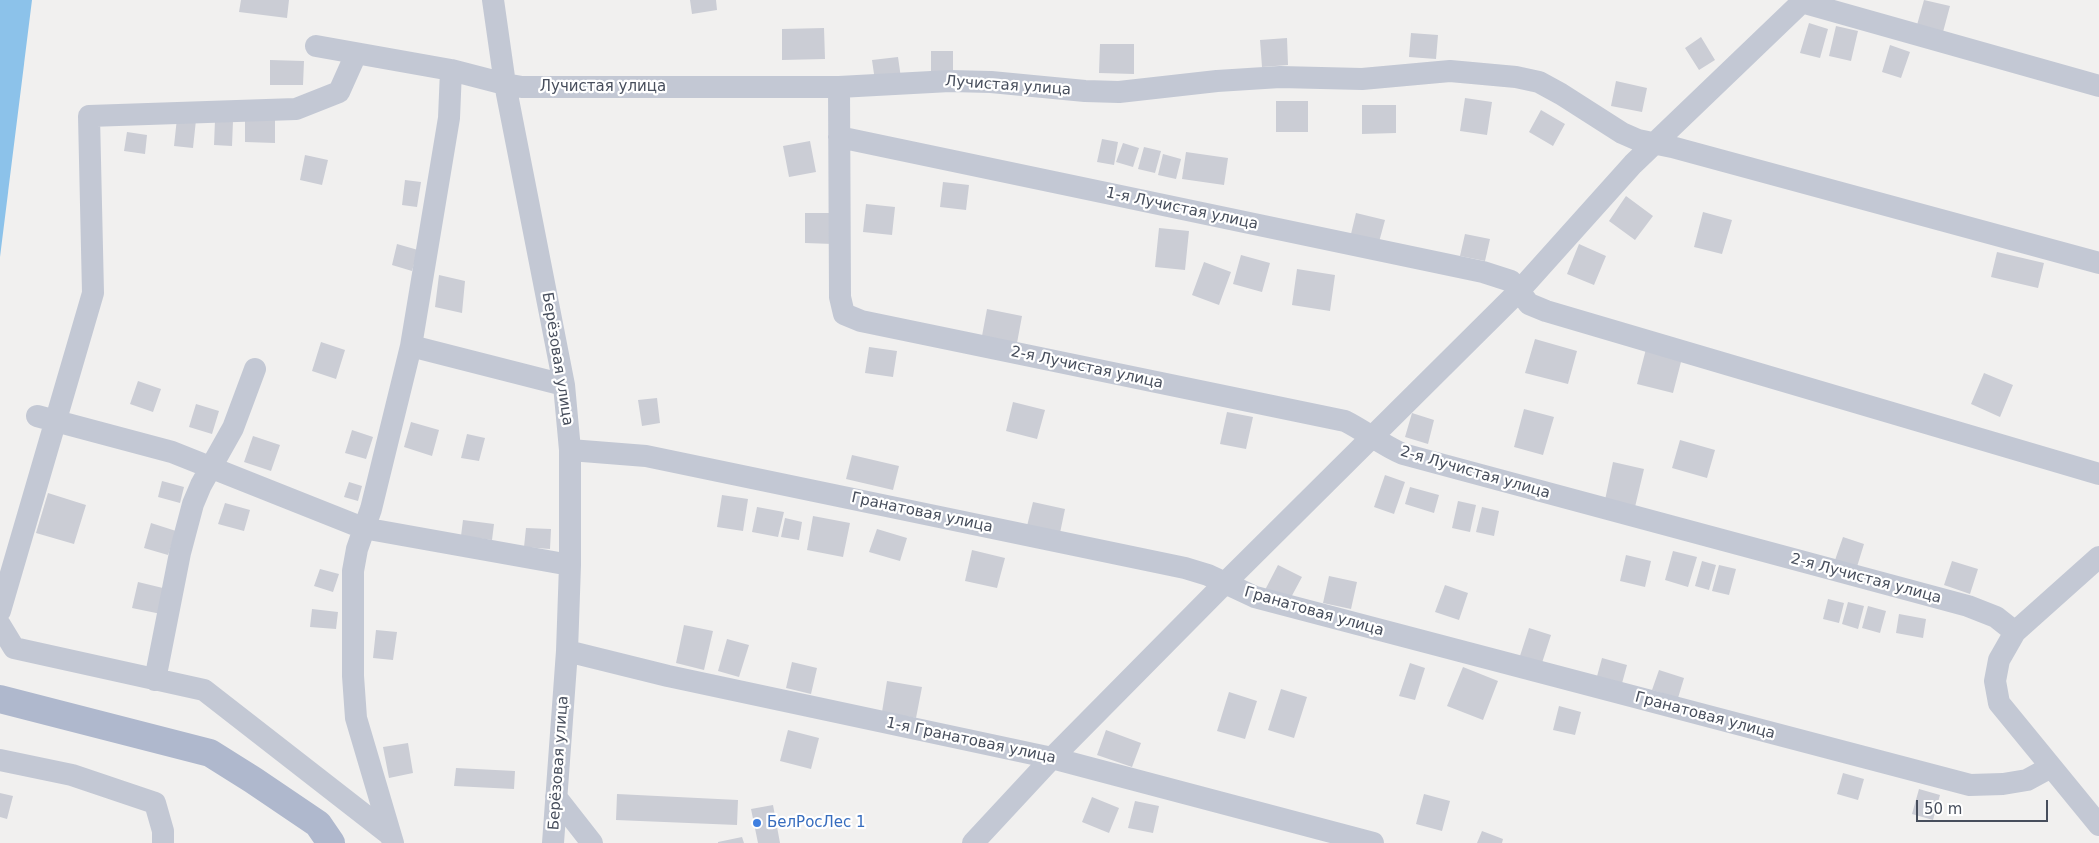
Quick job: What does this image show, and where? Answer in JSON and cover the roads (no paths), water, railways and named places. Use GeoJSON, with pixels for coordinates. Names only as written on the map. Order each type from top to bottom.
{"type":"FeatureCollection","features":[{"type":"Feature","properties":{"kind":"main road"},"geometry":{"type":"LineString","coordinates":[[0,699],[210,754],[253,780],[318,824],[331,843]]}},
{"type":"Feature","properties":{"kind":"street","name":"Берёзовая улица"},"geometry":{"type":"LineString","coordinates":[[493,0],[505,84],[564,385],[570,450],[570,566],[567,651],[553,843]]}},
{"type":"Feature","properties":{"kind":"street"},"geometry":{"type":"LineString","coordinates":[[973,843],[1052,758],[1224,584],[1519,292],[1633,164],[1802,1],[2099,86]]}},
{"type":"Feature","properties":{"kind":"street","name":"Лучистая улица"},"geometry":{"type":"LineString","coordinates":[[316,46],[451,70],[522,87],[839,87],[950,81],[991,82],[1085,91],[1119,92],[1217,81],[1280,77],[1362,79],[1450,71],[1516,77],[1538,82],[1561,94],[1622,133],[1638,140],[1689,151],[2099,263]]}},
{"type":"Feature","properties":{"kind":"street"},"geometry":{"type":"LineString","coordinates":[[0,611],[46,419],[93,292],[90,116],[296,109],[339,92],[356,54]]}},
{"type":"Feature","properties":{"kind":"street"},"geometry":{"type":"LineString","coordinates":[[391,838],[356,718],[353,676],[353,571],[357,549],[370,509],[411,346],[449,118],[451,70]]}},
{"type":"Feature","properties":{"kind":"street"},"geometry":{"type":"LineString","coordinates":[[839,87],[839,137]]}},
{"type":"Feature","properties":{"kind":"street","name":"1-я Лучистая улица"},"geometry":{"type":"LineString","coordinates":[[839,137],[1483,272],[1510,281],[1529,304],[1546,311],[2099,474]]}},
{"type":"Feature","properties":{"kind":"street","name":"2-я Лучистая улица"},"geometry":{"type":"LineString","coordinates":[[839,137],[840,297],[844,314],[861,321],[1344,421],[1358,428],[1385,447],[1403,454],[1968,606],[1996,617],[2015,632]]}},
{"type":"Feature","properties":{"kind":"street"},"geometry":{"type":"LineString","coordinates":[[411,346],[564,385]]}},
{"type":"Feature","properties":{"kind":"street"},"geometry":{"type":"LineString","coordinates":[[155,680],[180,553],[192,504],[233,428],[255,369]]}},
{"type":"Feature","properties":{"kind":"street"},"geometry":{"type":"LineString","coordinates":[[46,419],[129,440],[211,466],[363,528],[570,566]]}},
{"type":"Feature","properties":{"kind":"street","name":"Гранатовая улица"},"geometry":{"type":"LineString","coordinates":[[570,450],[646,456],[1185,568],[1208,575],[1255,597],[1970,785],[2003,784],[2027,780],[2051,766]]}},
{"type":"Feature","properties":{"kind":"street"},"geometry":{"type":"LineString","coordinates":[[2099,557],[2015,632],[1999,660],[1995,681],[1999,703],[2099,825]]}},
{"type":"Feature","properties":{"kind":"street"},"geometry":{"type":"LineString","coordinates":[[0,625],[14,648],[204,690],[391,838]]}},
{"type":"Feature","properties":{"kind":"street","name":"1-я Гранатовая улица"},"geometry":{"type":"LineString","coordinates":[[567,651],[678,678],[1052,758],[1373,843]]}},
{"type":"Feature","properties":{"kind":"street"},"geometry":{"type":"LineString","coordinates":[[0,760],[72,774],[156,803],[163,831],[163,843]]}},
{"type":"Feature","properties":{"kind":"street"},"geometry":{"type":"LineString","coordinates":[[556,797],[592,843]]}},
{"type":"Feature","properties":{"kind":"water"},"geometry":{"type":"Polygon","coordinates":[[[0,0],[32,0],[0,257],[0,0]]]}},
{"type":"Feature","properties":{"kind":"place","name":"БелРосЛес 1"},"geometry":{"type":"Point","coordinates":[757,823]}}]}
